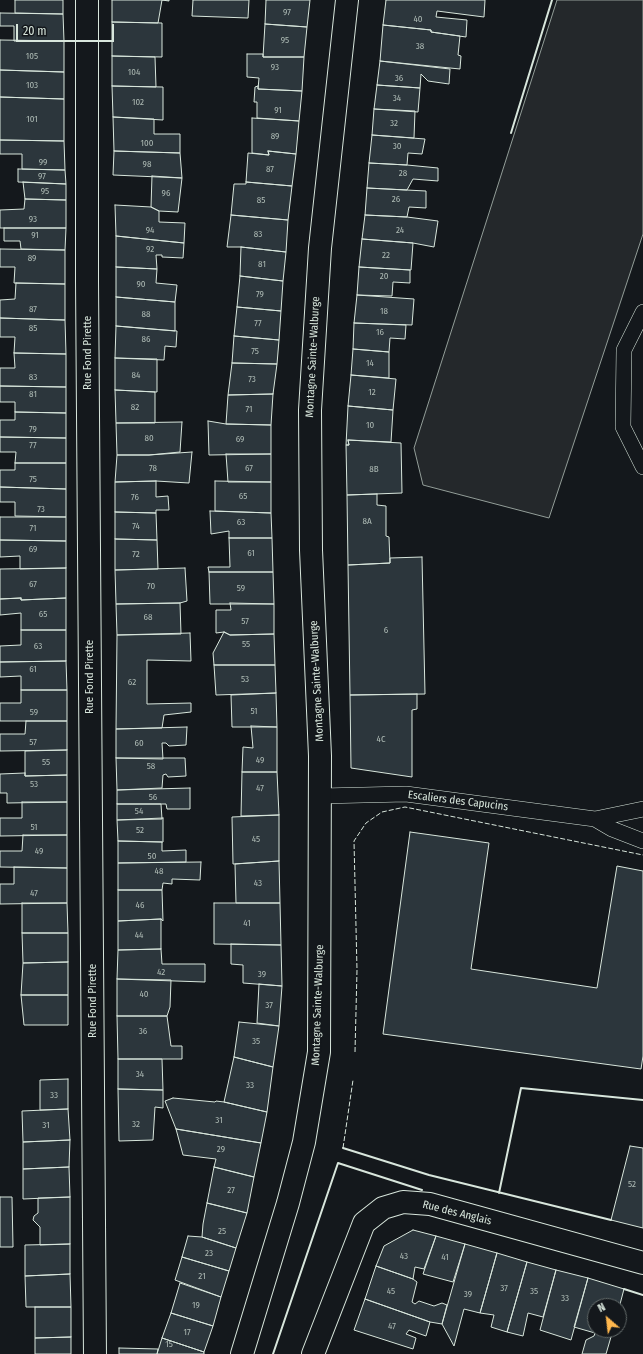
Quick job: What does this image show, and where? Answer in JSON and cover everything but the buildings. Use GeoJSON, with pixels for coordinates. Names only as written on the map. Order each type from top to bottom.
{"type":"FeatureCollection","features":[{"type":"Feature","properties":{"kind":"street","name":"Rue Fond Pirette"},"geometry":{"type":"LineString","coordinates":[[87,0],[87,289],[95,1354]]}},
{"type":"Feature","properties":{"kind":"street","name":"Montagne Sainte-Walburge"},"geometry":{"type":"LineString","coordinates":[[242,1354],[288,1203],[304,1142],[319,1052],[321,796],[311,550],[310,410],[320,248],[347,0]]}},
{"type":"Feature","properties":{"kind":"street","name":"Rue des Anglais"},"geometry":{"type":"LineString","coordinates":[[313,1354],[364,1223],[383,1208],[403,1202],[430,1204],[643,1263]]}},
{"type":"Feature","properties":{"kind":"lane"},"geometry":{"type":"LineString","coordinates":[[643,312],[624,350],[623,427],[643,467]]}},
{"type":"Feature","properties":{"kind":"lane","name":"Escaliers des Capucins"},"geometry":{"type":"LineString","coordinates":[[321,796],[406,794],[595,819],[643,809]]}},
{"type":"Feature","properties":{"kind":"lane","name":"Escaliers des Capucins"},"geometry":{"type":"LineString","coordinates":[[595,819],[612,829],[643,840]]}},
{"type":"Feature","properties":{"kind":"shaded area"},"geometry":{"type":"Polygon","coordinates":[[[557,0],[643,0],[643,234],[549,518],[423,485],[414,448],[557,0]]]}},
{"type":"Feature","properties":{"kind":"fence"},"geometry":{"type":"LineString","coordinates":[[355,1052],[357,970],[354,841],[366,823],[382,812],[405,807],[643,855]]}},
{"type":"Feature","properties":{"kind":"fence"},"geometry":{"type":"LineString","coordinates":[[343,1148],[353,1080]]}},
{"type":"Feature","properties":{"kind":"wall"},"geometry":{"type":"LineString","coordinates":[[511,133],[552,0]]}},
{"type":"Feature","properties":{"kind":"wall"},"geometry":{"type":"LineString","coordinates":[[499,1193],[521,1088],[643,1100]]}},
{"type":"Feature","properties":{"kind":"wall"},"geometry":{"type":"LineString","coordinates":[[343,1148],[429,1175],[611,1220]]}},
{"type":"Feature","properties":{"kind":"wall"},"geometry":{"type":"LineString","coordinates":[[273,1354],[338,1163],[422,1190]]}},
{"type":"Feature","properties":{"kind":"wall"},"geometry":{"type":"LineString","coordinates":[[624,1289],[643,1295]]}}]}
